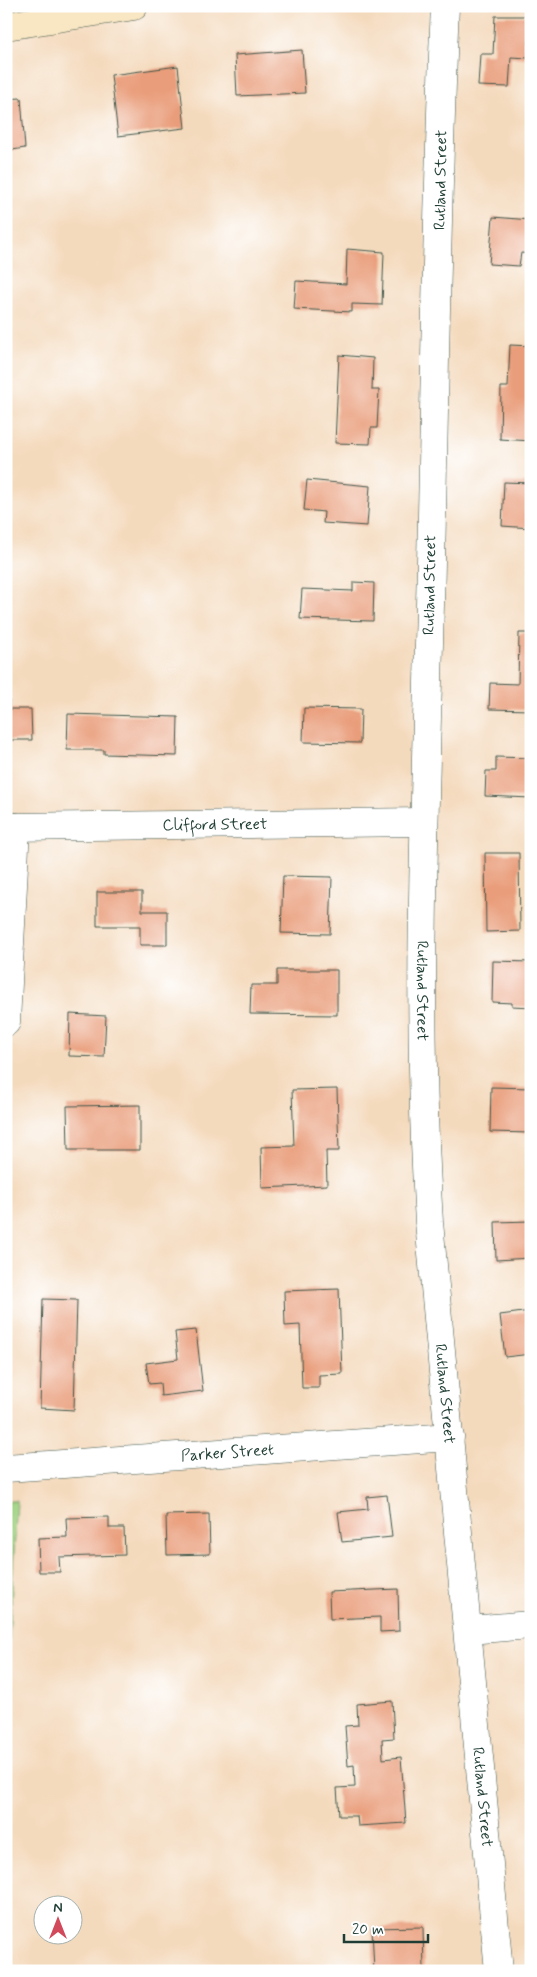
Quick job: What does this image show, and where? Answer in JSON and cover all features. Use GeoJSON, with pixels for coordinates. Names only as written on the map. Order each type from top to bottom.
{"type":"FeatureCollection","features":[{"type":"Feature","properties":{"kind":"main road"},"geometry":{"type":"LineString","coordinates":[[6,26],[134,6]]}},
{"type":"Feature","properties":{"kind":"street","name":"Rutland Street"},"geometry":{"type":"LineString","coordinates":[[445,6],[424,822],[421,1016],[422,1122],[429,1222],[499,1971]]}},
{"type":"Feature","properties":{"kind":"street","name":"Clifford Street"},"geometry":{"type":"LineString","coordinates":[[11,827],[424,822]]}},
{"type":"Feature","properties":{"kind":"street"},"geometry":{"type":"LineString","coordinates":[[6,1022],[11,827]]}},
{"type":"Feature","properties":{"kind":"street","name":"Parker Street"},"geometry":{"type":"LineString","coordinates":[[6,1468],[450,1437]]}},
{"type":"Feature","properties":{"kind":"street"},"geometry":{"type":"LineString","coordinates":[[468,1630],[531,1626]]}},
{"type":"Feature","properties":{"kind":"green space"},"geometry":{"type":"Polygon","coordinates":[[[6,1501],[17,1501],[6,1690],[6,1501]]]}},
{"type":"Feature","properties":{"kind":"building"},"geometry":{"type":"Polygon","coordinates":[[[495,16],[531,16],[528,58],[511,57],[509,87],[478,86],[480,54],[493,54],[495,16]]]}},
{"type":"Feature","properties":{"kind":"building"},"geometry":{"type":"Polygon","coordinates":[[[302,50],[305,93],[237,96],[235,55],[302,50]]]}},
{"type":"Feature","properties":{"kind":"building"},"geometry":{"type":"Polygon","coordinates":[[[178,66],[185,128],[118,136],[111,75],[178,66]]]}},
{"type":"Feature","properties":{"kind":"building"},"geometry":{"type":"Polygon","coordinates":[[[21,98],[25,148],[6,151],[6,99],[21,98]]]}},
{"type":"Feature","properties":{"kind":"building"},"geometry":{"type":"Polygon","coordinates":[[[493,217],[531,220],[531,254],[521,253],[519,266],[489,264],[493,217]]]}},
{"type":"Feature","properties":{"kind":"building"},"geometry":{"type":"Polygon","coordinates":[[[347,249],[384,252],[382,305],[352,304],[352,312],[294,309],[296,281],[346,284],[347,249]]]}},
{"type":"Feature","properties":{"kind":"building"},"geometry":{"type":"Polygon","coordinates":[[[510,345],[531,346],[531,441],[500,439],[501,387],[508,387],[510,345]]]}},
{"type":"Feature","properties":{"kind":"building"},"geometry":{"type":"Polygon","coordinates":[[[339,355],[373,358],[372,390],[379,390],[377,428],[371,428],[370,444],[335,443],[339,355]]]}},
{"type":"Feature","properties":{"kind":"building"},"geometry":{"type":"Polygon","coordinates":[[[307,480],[370,486],[367,526],[323,523],[324,512],[304,510],[307,480]]]}},
{"type":"Feature","properties":{"kind":"building"},"geometry":{"type":"Polygon","coordinates":[[[504,482],[531,483],[531,528],[502,526],[504,482]]]}},
{"type":"Feature","properties":{"kind":"building"},"geometry":{"type":"Polygon","coordinates":[[[353,582],[374,583],[373,621],[300,619],[302,589],[353,591],[353,582]]]}},
{"type":"Feature","properties":{"kind":"building"},"geometry":{"type":"Polygon","coordinates":[[[519,633],[531,633],[531,710],[489,709],[490,683],[518,684],[519,633]]]}},
{"type":"Feature","properties":{"kind":"building"},"geometry":{"type":"Polygon","coordinates":[[[6,699],[9,699],[9,709],[31,709],[32,740],[6,740],[6,699]]]}},
{"type":"Feature","properties":{"kind":"building"},"geometry":{"type":"Polygon","coordinates":[[[304,708],[361,709],[360,743],[303,742],[304,708]]]}},
{"type":"Feature","properties":{"kind":"building"},"geometry":{"type":"Polygon","coordinates":[[[68,714],[178,717],[177,756],[104,754],[104,750],[67,750],[68,714]]]}},
{"type":"Feature","properties":{"kind":"building"},"geometry":{"type":"Polygon","coordinates":[[[496,757],[531,758],[531,798],[485,796],[486,771],[496,771],[496,757]]]}},
{"type":"Feature","properties":{"kind":"building"},"geometry":{"type":"Polygon","coordinates":[[[485,853],[519,853],[520,931],[486,932],[485,853]]]}},
{"type":"Feature","properties":{"kind":"building"},"geometry":{"type":"Polygon","coordinates":[[[283,876],[332,877],[330,934],[281,933],[283,876]]]}},
{"type":"Feature","properties":{"kind":"building"},"geometry":{"type":"Polygon","coordinates":[[[97,892],[142,892],[142,911],[167,911],[167,945],[140,945],[140,926],[97,926],[97,892]]]}},
{"type":"Feature","properties":{"kind":"building"},"geometry":{"type":"Polygon","coordinates":[[[493,961],[531,962],[531,1007],[512,1006],[512,1003],[492,1002],[493,961]]]}},
{"type":"Feature","properties":{"kind":"building"},"geometry":{"type":"Polygon","coordinates":[[[277,970],[337,970],[337,1015],[250,1014],[251,985],[277,985],[277,970]]]}},
{"type":"Feature","properties":{"kind":"building"},"geometry":{"type":"Polygon","coordinates":[[[70,1014],[106,1016],[104,1057],[69,1056],[70,1014]]]}},
{"type":"Feature","properties":{"kind":"building"},"geometry":{"type":"Polygon","coordinates":[[[491,1087],[531,1088],[531,1133],[490,1132],[491,1087]]]}},
{"type":"Feature","properties":{"kind":"building"},"geometry":{"type":"Polygon","coordinates":[[[337,1089],[339,1151],[326,1151],[327,1185],[262,1188],[261,1147],[294,1146],[292,1090],[337,1089]]]}},
{"type":"Feature","properties":{"kind":"building"},"geometry":{"type":"Polygon","coordinates":[[[140,1105],[140,1150],[68,1150],[67,1106],[140,1105]]]}},
{"type":"Feature","properties":{"kind":"building"},"geometry":{"type":"Polygon","coordinates":[[[531,1221],[531,1258],[496,1260],[495,1222],[531,1221]]]}},
{"type":"Feature","properties":{"kind":"building"},"geometry":{"type":"Polygon","coordinates":[[[339,1289],[342,1374],[319,1375],[319,1388],[302,1388],[300,1325],[285,1326],[284,1291],[339,1289]]]}},
{"type":"Feature","properties":{"kind":"building"},"geometry":{"type":"Polygon","coordinates":[[[43,1299],[77,1300],[74,1410],[40,1408],[43,1299]]]}},
{"type":"Feature","properties":{"kind":"building"},"geometry":{"type":"Polygon","coordinates":[[[531,1311],[531,1354],[505,1357],[500,1315],[531,1311]]]}},
{"type":"Feature","properties":{"kind":"building"},"geometry":{"type":"Polygon","coordinates":[[[196,1330],[203,1391],[161,1396],[160,1383],[149,1384],[146,1363],[178,1359],[175,1332],[196,1330]]]}},
{"type":"Feature","properties":{"kind":"building"},"geometry":{"type":"Polygon","coordinates":[[[387,1495],[392,1537],[342,1542],[338,1512],[368,1509],[367,1497],[387,1495]]]}},
{"type":"Feature","properties":{"kind":"building"},"geometry":{"type":"Polygon","coordinates":[[[209,1514],[210,1554],[167,1555],[166,1515],[209,1514]]]}},
{"type":"Feature","properties":{"kind":"building"},"geometry":{"type":"Polygon","coordinates":[[[109,1517],[109,1528],[124,1528],[125,1555],[59,1557],[60,1572],[39,1572],[38,1538],[67,1537],[66,1518],[109,1517]]]}},
{"type":"Feature","properties":{"kind":"building"},"geometry":{"type":"Polygon","coordinates":[[[398,1589],[399,1631],[380,1632],[380,1617],[330,1619],[329,1592],[398,1589]]]}},
{"type":"Feature","properties":{"kind":"building"},"geometry":{"type":"Polygon","coordinates":[[[392,1701],[394,1738],[382,1739],[383,1759],[401,1757],[406,1823],[358,1826],[357,1816],[339,1816],[337,1788],[355,1787],[354,1765],[348,1766],[345,1726],[358,1725],[357,1704],[392,1701]]]}},
{"type":"Feature","properties":{"kind":"building"},"geometry":{"type":"Polygon","coordinates":[[[423,1927],[424,1971],[374,1971],[372,1928],[423,1927]]]}}]}
